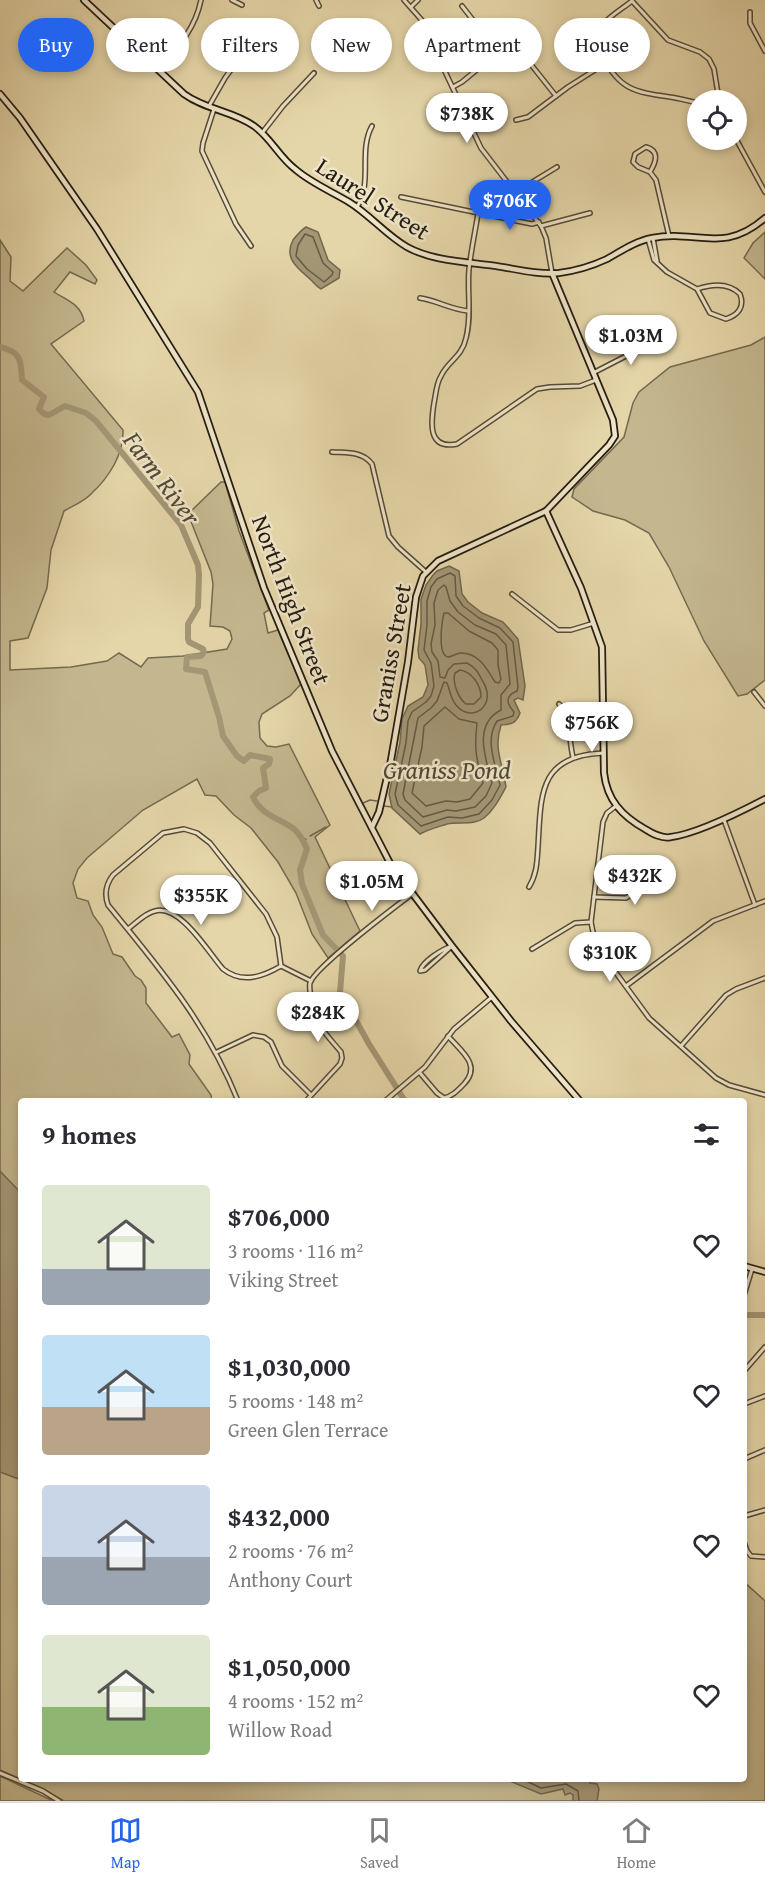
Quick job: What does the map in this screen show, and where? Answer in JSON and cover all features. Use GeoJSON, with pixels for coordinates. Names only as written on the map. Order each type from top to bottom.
{"type":"FeatureCollection","features":[{"type":"Feature","properties":{"kind":"street","name":"Laurel Street"},"geometry":{"type":"LineString","coordinates":[[84,0],[106,21]]}},
{"type":"Feature","properties":{"kind":"street"},"geometry":{"type":"LineString","coordinates":[[189,32],[201,0]]}},
{"type":"Feature","properties":{"kind":"street"},"geometry":{"type":"LineString","coordinates":[[232,0],[242,5]]}},
{"type":"Feature","properties":{"kind":"street"},"geometry":{"type":"LineString","coordinates":[[316,0],[319,6]]}},
{"type":"Feature","properties":{"kind":"street"},"geometry":{"type":"LineString","coordinates":[[404,0],[427,26],[479,143],[540,224],[546,238],[552,273]]}},
{"type":"Feature","properties":{"kind":"street"},"geometry":{"type":"LineString","coordinates":[[411,7],[418,0]]}},
{"type":"Feature","properties":{"kind":"street"},"geometry":{"type":"LineString","coordinates":[[612,18],[632,1],[668,40],[700,52],[709,59],[714,69],[717,90]]}},
{"type":"Feature","properties":{"kind":"street"},"geometry":{"type":"LineString","coordinates":[[462,6],[471,18]]}},
{"type":"Feature","properties":{"kind":"street"},"geometry":{"type":"LineString","coordinates":[[750,12],[750,23],[765,51]]}},
{"type":"Feature","properties":{"kind":"street","name":"Laurel Street"},"geometry":{"type":"LineString","coordinates":[[160,72],[184,94],[211,109],[244,120],[262,133],[294,169],[357,207],[400,242],[417,252],[552,273],[571,271],[596,264],[650,238],[669,236],[727,238],[748,230],[765,218]]}},
{"type":"Feature","properties":{"kind":"street"},"geometry":{"type":"LineString","coordinates":[[229,72],[211,109],[202,151],[230,211],[251,246]]}},
{"type":"Feature","properties":{"kind":"street"},"geometry":{"type":"LineString","coordinates":[[453,87],[474,72]]}},
{"type":"Feature","properties":{"kind":"street"},"geometry":{"type":"LineString","coordinates":[[537,72],[556,96]]}},
{"type":"Feature","properties":{"kind":"street"},"geometry":{"type":"LineString","coordinates":[[516,120],[528,117],[592,72]]}},
{"type":"Feature","properties":{"kind":"street"},"geometry":{"type":"LineString","coordinates":[[613,72],[617,78],[643,94],[687,101]]}},
{"type":"Feature","properties":{"kind":"street"},"geometry":{"type":"LineString","coordinates":[[262,133],[283,106],[314,73]]}},
{"type":"Feature","properties":{"kind":"street","name":"North High Street"},"geometry":{"type":"LineString","coordinates":[[0,94],[20,118],[97,229],[198,392],[264,588],[332,751],[391,865],[492,997],[577,1098]]}},
{"type":"Feature","properties":{"kind":"street"},"geometry":{"type":"LineString","coordinates":[[357,207],[364,192],[366,145],[372,126]]}},
{"type":"Feature","properties":{"kind":"street"},"geometry":{"type":"LineString","coordinates":[[650,172],[656,155],[646,147],[635,154],[633,160],[638,167],[650,172],[658,185],[669,236]]}},
{"type":"Feature","properties":{"kind":"street"},"geometry":{"type":"LineString","coordinates":[[742,150],[765,192]]}},
{"type":"Feature","properties":{"kind":"street"},"geometry":{"type":"LineString","coordinates":[[516,192],[557,167]]}},
{"type":"Feature","properties":{"kind":"street"},"geometry":{"type":"LineString","coordinates":[[401,198],[532,224],[590,213]]}},
{"type":"Feature","properties":{"kind":"street"},"geometry":{"type":"LineString","coordinates":[[478,214],[470,262],[467,334],[464,346],[457,358],[441,374],[431,427],[434,436],[442,444],[460,443],[537,389],[580,386],[596,380]]}},
{"type":"Feature","properties":{"kind":"street"},"geometry":{"type":"LineString","coordinates":[[650,238],[654,260],[672,276],[697,289],[706,308],[714,316],[729,318],[738,313],[741,307],[740,294],[731,287],[717,284],[697,289]]}},
{"type":"Feature","properties":{"kind":"street","name":"Graniss Street"},"geometry":{"type":"LineString","coordinates":[[372,827],[379,812],[391,760],[420,581],[438,561],[546,511],[615,436],[615,425],[552,273]]}},
{"type":"Feature","properties":{"kind":"street"},"geometry":{"type":"LineString","coordinates":[[420,298],[450,308],[468,311]]}},
{"type":"Feature","properties":{"kind":"street"},"geometry":{"type":"LineString","coordinates":[[593,373],[659,339]]}},
{"type":"Feature","properties":{"kind":"street"},"geometry":{"type":"LineString","coordinates":[[332,452],[357,453],[372,464],[389,536],[426,572]]}},
{"type":"Feature","properties":{"kind":"street"},"geometry":{"type":"LineString","coordinates":[[546,511],[581,588],[603,657],[605,783],[616,806],[639,826],[667,838],[678,836],[765,799]]}},
{"type":"Feature","properties":{"kind":"street"},"geometry":{"type":"LineString","coordinates":[[512,594],[558,630],[571,630],[594,623]]}},
{"type":"Feature","properties":{"kind":"street"},"geometry":{"type":"LineString","coordinates":[[754,692],[765,706]]}},
{"type":"Feature","properties":{"kind":"street"},"geometry":{"type":"LineString","coordinates":[[559,704],[566,712],[573,757]]}},
{"type":"Feature","properties":{"kind":"street"},"geometry":{"type":"LineString","coordinates":[[529,887],[536,872],[543,790],[547,780],[555,769],[573,757],[604,753]]}},
{"type":"Feature","properties":{"kind":"street"},"geometry":{"type":"LineString","coordinates":[[616,806],[603,822],[591,922],[600,951],[649,1018],[719,1081],[765,1095]]}},
{"type":"Feature","properties":{"kind":"street"},"geometry":{"type":"LineString","coordinates":[[723,818],[755,905]]}},
{"type":"Feature","properties":{"kind":"street"},"geometry":{"type":"LineString","coordinates":[[237,1098],[217,1052],[179,992],[107,901],[106,888],[111,878],[163,833],[176,829],[190,831],[210,843],[266,914],[277,937],[281,966]]}},
{"type":"Feature","properties":{"kind":"street"},"geometry":{"type":"LineString","coordinates":[[594,897],[626,898],[652,881],[670,876]]}},
{"type":"Feature","properties":{"kind":"street"},"geometry":{"type":"LineString","coordinates":[[308,1098],[340,1064],[342,1058],[341,1052],[315,1020],[311,1006],[311,981],[346,947],[412,894]]}},
{"type":"Feature","properties":{"kind":"street"},"geometry":{"type":"LineString","coordinates":[[626,986],[706,925],[765,901]]}},
{"type":"Feature","properties":{"kind":"street"},"geometry":{"type":"LineString","coordinates":[[128,929],[151,912],[167,910],[181,919],[223,969],[231,975],[240,978],[255,978],[281,966]]}},
{"type":"Feature","properties":{"kind":"street"},"geometry":{"type":"LineString","coordinates":[[532,949],[575,923],[591,922]]}},
{"type":"Feature","properties":{"kind":"street"},"geometry":{"type":"LineString","coordinates":[[452,946],[425,970],[420,970],[445,948],[452,946]]}},
{"type":"Feature","properties":{"kind":"street"},"geometry":{"type":"LineString","coordinates":[[281,966],[311,981]]}},
{"type":"Feature","properties":{"kind":"street"},"geometry":{"type":"LineString","coordinates":[[681,1046],[726,995],[765,978]]}},
{"type":"Feature","properties":{"kind":"street"},"geometry":{"type":"LineString","coordinates":[[389,1098],[420,1073],[448,1035],[492,997]]}},
{"type":"Feature","properties":{"kind":"street"},"geometry":{"type":"LineString","coordinates":[[217,1052],[254,1035],[264,1036],[271,1042],[282,1065],[311,1095]]}},
{"type":"Feature","properties":{"kind":"street"},"geometry":{"type":"LineString","coordinates":[[420,1073],[437,1094],[444,1098],[456,1092],[469,1079],[473,1071],[471,1065],[448,1035]]}},
{"type":"Feature","properties":{"kind":"street"},"geometry":{"type":"LineString","coordinates":[[747,1267],[765,1272]]}},
{"type":"Feature","properties":{"kind":"street"},"geometry":{"type":"LineString","coordinates":[[747,1285],[752,1269]]}},
{"type":"Feature","properties":{"kind":"street"},"geometry":{"type":"LineString","coordinates":[[747,1368],[765,1347]]}},
{"type":"Feature","properties":{"kind":"street"},"geometry":{"type":"LineString","coordinates":[[747,1403],[765,1396]]}},
{"type":"Feature","properties":{"kind":"street"},"geometry":{"type":"LineString","coordinates":[[747,1458],[765,1450]]}},
{"type":"Feature","properties":{"kind":"street"},"geometry":{"type":"LineString","coordinates":[[747,1515],[765,1509]]}},
{"type":"Feature","properties":{"kind":"street"},"geometry":{"type":"LineString","coordinates":[[747,1551],[751,1556],[765,1557]]}},
{"type":"Feature","properties":{"kind":"street"},"geometry":{"type":"LineString","coordinates":[[0,1773],[18,1781]]}},
{"type":"Feature","properties":{"kind":"street"},"geometry":{"type":"LineString","coordinates":[[22,1782],[59,1801]]}},
{"type":"Feature","properties":{"kind":"shaded area"},"geometry":{"type":"Polygon","coordinates":[[[765,232],[765,279],[744,258],[753,243],[765,232]]]}},
{"type":"Feature","properties":{"kind":"shaded area"},"geometry":{"type":"Polygon","coordinates":[[[0,240],[11,257],[10,281],[23,291],[67,248],[86,265],[97,280],[95,284],[70,272],[54,292],[76,306],[84,321],[51,344],[123,430],[118,456],[104,480],[86,498],[64,511],[51,550],[47,588],[28,638],[10,641],[10,670],[71,667],[107,661],[119,653],[141,667],[148,658],[183,656],[227,649],[232,639],[230,631],[223,627],[210,626],[213,584],[211,572],[188,514],[221,482],[225,482],[239,531],[269,610],[264,613],[268,633],[278,630],[301,684],[290,696],[262,714],[259,722],[260,738],[267,746],[276,747],[289,744],[330,825],[315,837],[360,931],[328,958],[312,934],[296,893],[278,862],[251,828],[234,815],[216,796],[205,795],[197,779],[143,810],[87,858],[78,869],[73,883],[77,898],[88,901],[113,954],[122,957],[135,976],[141,980],[146,988],[146,1003],[172,1037],[179,1034],[190,1055],[189,1064],[212,1098],[18,1098],[18,1778],[0,1770],[0,240]]]}},
{"type":"Feature","properties":{"kind":"shaded area"},"geometry":{"type":"Polygon","coordinates":[[[765,337],[765,680],[747,694],[738,696],[704,641],[669,567],[649,533],[625,520],[593,511],[572,497],[574,489],[624,437],[633,403],[639,392],[670,367],[751,345],[765,337]]]}},
{"type":"Feature","properties":{"kind":"shaded area"},"geometry":{"type":"Polygon","coordinates":[[[747,1585],[765,1601],[765,1801],[64,1801],[27,1782],[747,1782],[747,1585]]]}},
{"type":"Feature","properties":{"kind":"shaded area"},"geometry":{"type":"Polygon","coordinates":[[[0,1776],[53,1801],[0,1801],[0,1776]]]}},
{"type":"Feature","properties":{"kind":"water"},"geometry":{"type":"Polygon","coordinates":[[[306,227],[318,232],[328,260],[340,270],[339,278],[321,289],[297,268],[291,258],[290,247],[293,240],[306,227]]]}},
{"type":"Feature","properties":{"kind":"water","name":"Graniss Pond"},"geometry":{"type":"Polygon","coordinates":[[[449,566],[459,571],[462,594],[468,602],[482,613],[503,622],[518,639],[525,686],[523,700],[518,698],[514,700],[520,713],[517,719],[513,723],[501,725],[498,749],[506,787],[494,808],[480,820],[471,823],[447,824],[420,834],[392,808],[389,794],[400,742],[402,719],[408,706],[423,697],[428,685],[425,665],[419,658],[418,650],[421,599],[433,575],[449,566]]]}},
{"type":"Feature","properties":{"kind":"water"},"geometry":{"type":"Polygon","coordinates":[[[0,1171],[18,1190],[18,1479],[0,1472],[0,1171]]]}},
{"type":"Feature","properties":{"kind":"water"},"geometry":{"type":"Polygon","coordinates":[[[512,1782],[590,1782],[597,1784],[599,1789],[597,1801],[573,1801],[573,1795],[570,1793],[565,1795],[563,1789],[541,1794],[512,1782]]]}},
{"type":"Feature","properties":{"kind":"waterway","name":"Farm River"},"geometry":{"type":"LineString","coordinates":[[0,347],[16,354],[21,367],[22,380],[44,397],[39,409],[44,414],[49,415],[65,406],[86,413],[96,421],[181,525],[198,565],[199,575],[198,607],[188,624],[188,639],[204,652],[201,656],[187,657],[186,669],[205,672],[223,736],[237,756],[244,761],[250,755],[270,759],[269,764],[263,768],[266,788],[253,797],[266,812],[294,829],[305,844],[307,849],[300,870],[302,884],[323,935],[343,956],[340,992],[403,1098]]}},
{"type":"Feature","properties":{"kind":"waterway"},"geometry":{"type":"LineString","coordinates":[[363,803],[370,800],[377,801]]}},
{"type":"Feature","properties":{"kind":"waterway"},"geometry":{"type":"LineString","coordinates":[[384,806],[392,807]]}},
{"type":"Feature","properties":{"kind":"waterway"},"geometry":{"type":"LineString","coordinates":[[310,836],[326,827]]}},
{"type":"Feature","properties":{"kind":"waterway","name":"Farm River"},"geometry":{"type":"LineString","coordinates":[[747,1315],[765,1315]]}}]}
